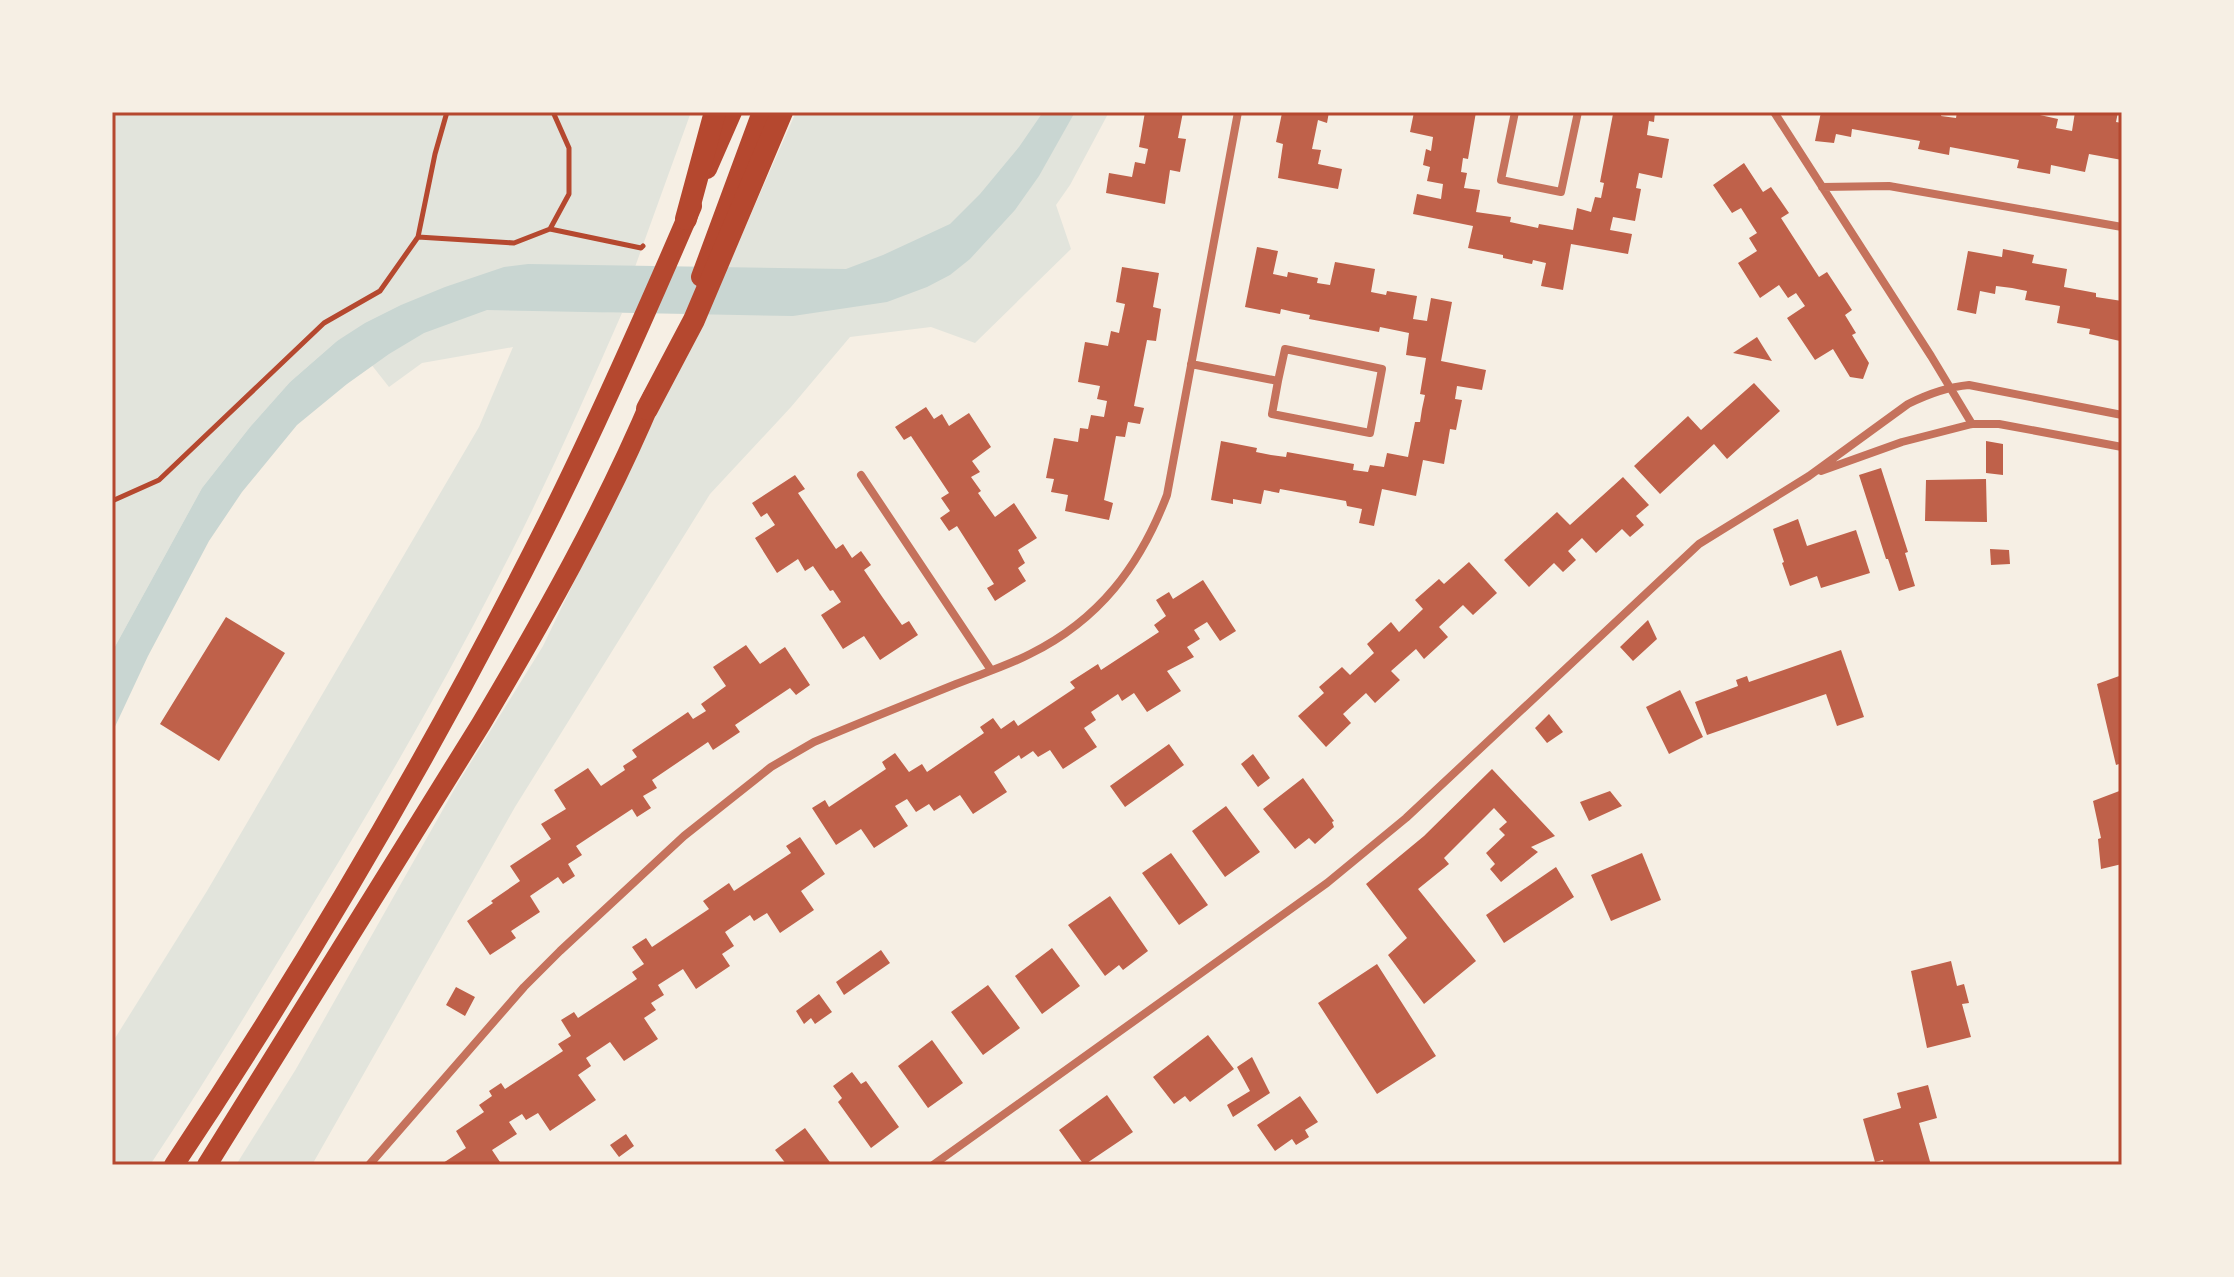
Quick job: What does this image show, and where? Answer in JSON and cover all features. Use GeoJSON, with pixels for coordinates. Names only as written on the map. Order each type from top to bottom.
{"type":"FeatureCollection","features":[{"type":"Feature","properties":{"kind":"highway"},"geometry":{"type":"LineString","coordinates":[[686,219],[715,112]]}},
{"type":"Feature","properties":{"kind":"highway"},"geometry":{"type":"LineString","coordinates":[[647,409],[782,112]]}},
{"type":"Feature","properties":{"kind":"main road"},"geometry":{"type":"LineString","coordinates":[[174,1165],[337,907],[424,757],[548,522],[639,329],[732,112]]}},
{"type":"Feature","properties":{"kind":"main road"},"geometry":{"type":"LineString","coordinates":[[716,256],[762,112]]}},
{"type":"Feature","properties":{"kind":"main road"},"geometry":{"type":"LineString","coordinates":[[207,1165],[516,664],[592,525],[647,409]]}},
{"type":"Feature","properties":{"kind":"street"},"geometry":{"type":"LineString","coordinates":[[369,1165],[524,987],[662,855],[749,783],[814,742],[1033,653],[1073,628],[1103,602],[1134,564],[1167,495],[1238,112]]}},
{"type":"Feature","properties":{"kind":"street"},"geometry":{"type":"LineString","coordinates":[[1515,112],[1501,180],[1561,192],[1578,112]]}},
{"type":"Feature","properties":{"kind":"street"},"geometry":{"type":"LineString","coordinates":[[1774,112],[1972,424]]}},
{"type":"Feature","properties":{"kind":"street"},"geometry":{"type":"LineString","coordinates":[[1822,187],[1889,186],[2122,227]]}},
{"type":"Feature","properties":{"kind":"street"},"geometry":{"type":"LineString","coordinates":[[1285,349],[1382,369],[1370,433],[1272,414],[1278,381],[1285,349]]}},
{"type":"Feature","properties":{"kind":"street"},"geometry":{"type":"LineString","coordinates":[[1191,364],[1278,381]]}},
{"type":"Feature","properties":{"kind":"street"},"geometry":{"type":"LineString","coordinates":[[933,1165],[1327,883],[1406,818],[1699,544],[1809,476],[1908,404],[1950,387],[1978,386],[2122,415]]}},
{"type":"Feature","properties":{"kind":"street"},"geometry":{"type":"LineString","coordinates":[[1809,476],[1871,452],[1972,424],[1999,424],[2122,447]]}},
{"type":"Feature","properties":{"kind":"street"},"geometry":{"type":"LineString","coordinates":[[861,475],[991,670]]}},
{"type":"Feature","properties":{"kind":"path"},"geometry":{"type":"LineString","coordinates":[[112,501],[159,480],[324,323],[380,291],[418,237],[447,112]]}},
{"type":"Feature","properties":{"kind":"path"},"geometry":{"type":"LineString","coordinates":[[550,229],[569,194],[569,148],[553,112]]}},
{"type":"Feature","properties":{"kind":"path"},"geometry":{"type":"LineString","coordinates":[[418,237],[514,243],[550,229],[641,248],[647,241]]}},
{"type":"Feature","properties":{"kind":"shaded area"},"geometry":{"type":"Polygon","coordinates":[[[112,112],[691,112],[635,267],[624,267],[582,311],[622,313],[546,482],[496,582],[366,817],[150,1165],[112,1165],[112,1043],[207,891],[479,427],[513,347],[422,363],[389,387],[348,335],[337,341],[290,382],[202,488],[112,652],[112,112]]]}},
{"type":"Feature","properties":{"kind":"shaded area"},"geometry":{"type":"Polygon","coordinates":[[[796,112],[1109,112],[1056,205],[1071,249],[975,343],[931,327],[850,337],[791,407],[710,494],[515,807],[312,1165],[236,1165],[296,1069],[458,783],[543,646],[702,325],[796,112]]]}},
{"type":"Feature","properties":{"kind":"shaded area"},"geometry":{"type":"Polygon","coordinates":[[[1043,112],[1075,112],[1039,176],[1015,210],[970,259],[950,275],[887,302],[793,316],[487,310],[424,333],[389,354],[297,425],[242,492],[209,541],[148,656],[112,733],[112,652],[202,488],[290,382],[337,341],[401,305],[504,267],[528,264],[846,269],[950,224],[980,194],[1043,112]]]}},
{"type":"Feature","properties":{"kind":"building"},"geometry":{"type":"Polygon","coordinates":[[[1145,112],[1183,112],[1178,138],[1186,139],[1180,172],[1170,170],[1165,204],[1106,193],[1109,173],[1132,177],[1135,162],[1145,164],[1148,149],[1139,147],[1145,112]]]}},
{"type":"Feature","properties":{"kind":"building"},"geometry":{"type":"Polygon","coordinates":[[[1329,112],[1327,123],[1318,120],[1312,149],[1321,150],[1318,164],[1342,169],[1338,189],[1278,178],[1283,144],[1276,142],[1282,113],[1329,112]]]}},
{"type":"Feature","properties":{"kind":"building"},"geometry":{"type":"Polygon","coordinates":[[[1414,112],[1476,112],[1468,159],[1463,158],[1461,172],[1467,173],[1464,188],[1480,190],[1476,212],[1511,217],[1510,222],[1538,228],[1539,224],[1573,230],[1577,208],[1591,212],[1595,197],[1601,198],[1604,183],[1600,182],[1613,114],[1655,112],[1654,122],[1649,121],[1647,135],[1669,139],[1662,178],[1639,173],[1636,188],[1641,189],[1635,221],[1613,217],[1610,230],[1632,234],[1628,254],[1571,244],[1563,290],[1541,286],[1546,263],[1533,260],[1532,264],[1468,248],[1473,226],[1413,214],[1417,194],[1441,199],[1443,184],[1427,181],[1430,167],[1423,165],[1426,149],[1431,151],[1433,137],[1410,132],[1414,112]]]}},
{"type":"Feature","properties":{"kind":"building"},"geometry":{"type":"Polygon","coordinates":[[[1821,112],[1942,112],[1941,116],[1956,118],[1957,112],[2027,112],[2058,119],[2056,128],[2072,131],[2075,112],[2118,112],[2116,122],[2122,123],[2122,160],[2089,154],[2085,172],[2051,165],[2050,174],[2017,168],[2019,160],[1950,147],[1949,155],[1918,149],[1920,141],[1852,129],[1851,137],[1836,134],[1834,143],[1815,141],[1821,112]]]}},
{"type":"Feature","properties":{"kind":"building"},"geometry":{"type":"Polygon","coordinates":[[[1744,163],[1763,192],[1771,187],[1789,213],[1781,218],[1819,277],[1827,272],[1852,310],[1845,315],[1856,333],[1852,335],[1869,363],[1863,379],[1850,377],[1833,349],[1815,360],[1787,318],[1805,306],[1796,293],[1788,298],[1779,285],[1760,298],[1738,263],[1757,251],[1749,238],[1757,233],[1741,208],[1732,213],[1713,185],[1744,163]]]}},
{"type":"Feature","properties":{"kind":"building"},"geometry":{"type":"Polygon","coordinates":[[[1257,247],[1278,251],[1273,274],[1287,277],[1288,272],[1318,278],[1317,283],[1330,285],[1335,262],[1375,269],[1371,292],[1417,296],[1413,319],[1427,321],[1431,298],[1452,302],[1441,361],[1486,370],[1482,390],[1457,386],[1455,399],[1462,400],[1456,430],[1450,429],[1444,464],[1423,460],[1416,496],[1382,489],[1374,526],[1359,523],[1362,509],[1347,506],[1346,501],[1280,489],[1279,493],[1264,490],[1261,504],[1233,499],[1233,504],[1211,500],[1221,441],[1257,448],[1256,452],[1271,455],[1286,457],[1287,452],[1354,464],[1353,470],[1368,472],[1370,465],[1384,467],[1387,453],[1408,457],[1415,422],[1420,422],[1425,395],[1420,394],[1426,358],[1406,355],[1409,333],[1380,327],[1379,332],[1309,319],[1310,315],[1281,309],[1280,314],[1245,307],[1257,247]]]}},
{"type":"Feature","properties":{"kind":"building"},"geometry":{"type":"Polygon","coordinates":[[[2003,249],[2034,255],[2032,263],[2067,269],[2064,287],[2122,301],[2120,341],[2089,334],[2090,329],[2057,323],[2060,306],[2025,300],[2027,291],[2012,288],[1996,286],[1995,294],[1980,291],[1976,314],[1957,310],[1968,251],[2002,257],[2003,249]]]}},
{"type":"Feature","properties":{"kind":"building"},"geometry":{"type":"Polygon","coordinates":[[[1122,267],[1159,273],[1153,307],[1161,309],[1156,341],[1147,340],[1134,406],[1144,408],[1140,424],[1128,422],[1125,437],[1116,436],[1104,500],[1113,503],[1109,520],[1065,511],[1068,495],[1051,492],[1054,479],[1046,478],[1054,438],[1078,442],[1080,428],[1088,429],[1091,415],[1104,417],[1107,401],[1097,399],[1100,386],[1078,382],[1085,342],[1108,346],[1111,331],[1119,333],[1125,304],[1116,302],[1122,267]]]}},
{"type":"Feature","properties":{"kind":"building"},"geometry":{"type":"Polygon","coordinates":[[[1757,337],[1772,361],[1733,353],[1757,337]]]}},
{"type":"Feature","properties":{"kind":"building"},"geometry":{"type":"Polygon","coordinates":[[[1754,383],[1780,411],[1727,459],[1714,444],[1660,494],[1634,466],[1688,416],[1701,430],[1754,383]]]}},
{"type":"Feature","properties":{"kind":"building"},"geometry":{"type":"Polygon","coordinates":[[[926,407],[934,419],[942,414],[949,426],[969,413],[991,447],[972,461],[980,472],[971,477],[981,491],[978,493],[995,517],[1014,503],[1037,538],[1018,550],[1025,563],[1018,568],[1026,581],[995,601],[987,588],[994,584],[957,526],[949,531],[940,518],[950,511],[941,498],[949,493],[911,436],[904,440],[895,427],[926,407]]]}},
{"type":"Feature","properties":{"kind":"building"},"geometry":{"type":"Polygon","coordinates":[[[1986,441],[2003,444],[2003,475],[1986,473],[1986,441]]]}},
{"type":"Feature","properties":{"kind":"building"},"geometry":{"type":"Polygon","coordinates":[[[1881,468],[1908,552],[1905,553],[1915,586],[1899,591],[1859,475],[1881,468]]]}},
{"type":"Feature","properties":{"kind":"building"},"geometry":{"type":"Polygon","coordinates":[[[795,475],[805,489],[798,493],[836,549],[843,544],[852,558],[861,551],[871,565],[864,570],[883,598],[902,625],[909,621],[918,635],[880,660],[864,636],[843,649],[821,615],[841,602],[813,566],[805,571],[798,559],[777,573],[755,538],[775,525],[767,513],[761,517],[752,503],[795,475]]]}},
{"type":"Feature","properties":{"kind":"building"},"geometry":{"type":"Polygon","coordinates":[[[1623,477],[1649,505],[1636,516],[1644,525],[1630,537],[1622,529],[1596,553],[1582,538],[1568,551],[1576,560],[1563,572],[1554,563],[1529,587],[1504,560],[1557,512],[1570,525],[1623,477]]]}},
{"type":"Feature","properties":{"kind":"building"},"geometry":{"type":"Polygon","coordinates":[[[1986,479],[1987,522],[1925,521],[1926,480],[1986,479]]]}},
{"type":"Feature","properties":{"kind":"building"},"geometry":{"type":"Polygon","coordinates":[[[1798,519],[1807,546],[1856,530],[1870,573],[1821,588],[1817,576],[1790,586],[1773,529],[1798,519]]]}},
{"type":"Feature","properties":{"kind":"building"},"geometry":{"type":"Polygon","coordinates":[[[1990,549],[2009,550],[2010,564],[1991,565],[1990,549]]]}},
{"type":"Feature","properties":{"kind":"building"},"geometry":{"type":"Polygon","coordinates":[[[1469,562],[1497,593],[1473,615],[1463,605],[1439,627],[1448,637],[1424,659],[1416,649],[1391,671],[1400,680],[1375,703],[1366,693],[1343,714],[1351,723],[1326,747],[1298,716],[1324,693],[1319,687],[1342,667],[1350,675],[1374,653],[1367,644],[1391,622],[1399,632],[1423,609],[1415,600],[1439,579],[1444,584],[1469,562]]]}},
{"type":"Feature","properties":{"kind":"building"},"geometry":{"type":"Polygon","coordinates":[[[1203,580],[1236,631],[1220,641],[1207,622],[1194,630],[1200,639],[1187,647],[1194,657],[1167,671],[1181,691],[1147,712],[1134,693],[1122,701],[1118,694],[1091,712],[1096,720],[1084,728],[1097,747],[1063,769],[1050,750],[1038,757],[1033,751],[1021,759],[1019,755],[994,772],[1007,792],[973,814],[960,795],[934,811],[929,804],[916,812],[907,799],[895,806],[908,826],[874,848],[861,829],[836,845],[812,808],[825,800],[829,807],[886,769],[882,762],[895,753],[909,772],[922,764],[927,772],[984,733],[980,727],[993,718],[1001,729],[1014,720],[1018,726],[1075,688],[1070,682],[1098,664],[1101,670],[1159,632],[1154,625],[1166,616],[1156,600],[1169,592],[1173,599],[1203,580]]]}},
{"type":"Feature","properties":{"kind":"building"},"geometry":{"type":"Polygon","coordinates":[[[226,617],[285,653],[219,761],[160,724],[226,617]]]}},
{"type":"Feature","properties":{"kind":"building"},"geometry":{"type":"Polygon","coordinates":[[[1648,620],[1657,639],[1633,661],[1620,647],[1648,620]]]}},
{"type":"Feature","properties":{"kind":"building"},"geometry":{"type":"Polygon","coordinates":[[[746,645],[760,664],[785,647],[810,685],[796,695],[790,688],[735,725],[740,732],[713,750],[708,742],[652,780],[657,788],[643,796],[651,808],[637,817],[632,809],[576,846],[582,855],[568,864],[575,876],[563,884],[558,877],[530,896],[540,912],[511,931],[516,938],[490,955],[467,921],[520,881],[510,866],[551,839],[541,824],[566,809],[554,790],[588,768],[601,786],[625,770],[623,766],[637,757],[632,750],[688,712],[693,719],[706,711],[701,704],[726,686],[713,667],[746,645]]]}},
{"type":"Feature","properties":{"kind":"building"},"geometry":{"type":"Polygon","coordinates":[[[1841,650],[1864,717],[1837,726],[1826,694],[1707,735],[1695,702],[1738,686],[1736,680],[1747,676],[1749,682],[1841,650]]]}},
{"type":"Feature","properties":{"kind":"building"},"geometry":{"type":"Polygon","coordinates":[[[2122,675],[2122,763],[2116,765],[2097,684],[2122,675]]]}},
{"type":"Feature","properties":{"kind":"building"},"geometry":{"type":"Polygon","coordinates":[[[1680,690],[1703,737],[1669,754],[1646,707],[1680,690]]]}},
{"type":"Feature","properties":{"kind":"building"},"geometry":{"type":"Polygon","coordinates":[[[1549,714],[1563,732],[1547,743],[1535,728],[1549,714]]]}},
{"type":"Feature","properties":{"kind":"building"},"geometry":{"type":"Polygon","coordinates":[[[1169,744],[1184,765],[1125,807],[1110,786],[1169,744]]]}},
{"type":"Feature","properties":{"kind":"building"},"geometry":{"type":"Polygon","coordinates":[[[1253,754],[1270,778],[1258,787],[1241,764],[1253,754]]]}},
{"type":"Feature","properties":{"kind":"building"},"geometry":{"type":"Polygon","coordinates":[[[1492,769],[1555,836],[1531,847],[1538,852],[1501,882],[1490,869],[1495,864],[1486,853],[1505,835],[1499,829],[1507,822],[1494,808],[1444,858],[1449,864],[1418,889],[1476,961],[1424,1004],[1388,955],[1407,938],[1366,884],[1424,836],[1492,769]]]}},
{"type":"Feature","properties":{"kind":"building"},"geometry":{"type":"Polygon","coordinates":[[[1303,778],[1334,821],[1334,827],[1315,844],[1309,838],[1295,849],[1263,809],[1303,778]]]}},
{"type":"Feature","properties":{"kind":"building"},"geometry":{"type":"Polygon","coordinates":[[[2122,790],[2122,864],[2101,869],[2098,839],[2101,838],[2093,801],[2122,790]]]}},
{"type":"Feature","properties":{"kind":"building"},"geometry":{"type":"Polygon","coordinates":[[[1610,791],[1622,806],[1589,821],[1580,802],[1610,791]]]}},
{"type":"Feature","properties":{"kind":"building"},"geometry":{"type":"Polygon","coordinates":[[[1226,806],[1260,852],[1225,877],[1192,831],[1226,806]]]}},
{"type":"Feature","properties":{"kind":"building"},"geometry":{"type":"Polygon","coordinates":[[[800,837],[825,874],[801,891],[814,910],[780,933],[767,913],[754,921],[750,915],[725,932],[734,946],[722,954],[730,966],[696,989],[683,969],[658,985],[664,995],[651,1003],[656,1010],[644,1018],[658,1039],[624,1061],[610,1042],[586,1058],[591,1066],[578,1075],[596,1100],[550,1131],[538,1113],[526,1120],[522,1114],[509,1122],[517,1134],[492,1150],[502,1165],[440,1165],[466,1148],[456,1131],[484,1112],[479,1105],[492,1096],[489,1091],[501,1083],[505,1089],[563,1051],[558,1044],[571,1036],[561,1020],[574,1012],[578,1018],[637,979],[632,972],[644,964],[632,947],[646,938],[652,947],[709,909],[703,901],[729,883],[734,891],[791,853],[786,846],[800,837]]]}},
{"type":"Feature","properties":{"kind":"building"},"geometry":{"type":"Polygon","coordinates":[[[1171,853],[1208,905],[1179,925],[1142,873],[1171,853]]]}},
{"type":"Feature","properties":{"kind":"building"},"geometry":{"type":"Polygon","coordinates":[[[1642,853],[1661,900],[1611,921],[1591,875],[1642,853]]]}},
{"type":"Feature","properties":{"kind":"building"},"geometry":{"type":"Polygon","coordinates":[[[1556,867],[1574,897],[1504,943],[1486,915],[1556,867]]]}},
{"type":"Feature","properties":{"kind":"building"},"geometry":{"type":"Polygon","coordinates":[[[1110,896],[1148,951],[1123,970],[1119,965],[1105,976],[1068,925],[1110,896]]]}},
{"type":"Feature","properties":{"kind":"building"},"geometry":{"type":"Polygon","coordinates":[[[1052,948],[1080,986],[1042,1014],[1015,976],[1052,948]]]}},
{"type":"Feature","properties":{"kind":"building"},"geometry":{"type":"Polygon","coordinates":[[[881,950],[890,963],[844,995],[836,982],[881,950]]]}},
{"type":"Feature","properties":{"kind":"building"},"geometry":{"type":"Polygon","coordinates":[[[1951,961],[1957,986],[1964,984],[1969,1003],[1962,1004],[1971,1037],[1927,1048],[1911,971],[1951,961]]]}},
{"type":"Feature","properties":{"kind":"building"},"geometry":{"type":"Polygon","coordinates":[[[1377,964],[1436,1056],[1377,1094],[1318,1003],[1377,964]]]}},
{"type":"Feature","properties":{"kind":"building"},"geometry":{"type":"Polygon","coordinates":[[[988,985],[1020,1028],[983,1055],[951,1012],[988,985]]]}},
{"type":"Feature","properties":{"kind":"building"},"geometry":{"type":"Polygon","coordinates":[[[456,987],[475,997],[465,1016],[446,1005],[456,987]]]}},
{"type":"Feature","properties":{"kind":"building"},"geometry":{"type":"Polygon","coordinates":[[[819,994],[832,1012],[815,1024],[811,1018],[804,1024],[796,1011],[819,994]]]}},
{"type":"Feature","properties":{"kind":"building"},"geometry":{"type":"Polygon","coordinates":[[[1208,1035],[1234,1069],[1190,1102],[1185,1096],[1174,1104],[1153,1077],[1208,1035]]]}},
{"type":"Feature","properties":{"kind":"building"},"geometry":{"type":"Polygon","coordinates":[[[932,1040],[963,1083],[928,1108],[898,1066],[932,1040]]]}},
{"type":"Feature","properties":{"kind":"building"},"geometry":{"type":"Polygon","coordinates":[[[1252,1057],[1270,1093],[1233,1117],[1227,1105],[1250,1091],[1237,1067],[1252,1057]]]}},
{"type":"Feature","properties":{"kind":"building"},"geometry":{"type":"Polygon","coordinates":[[[852,1072],[861,1084],[866,1081],[899,1127],[871,1148],[838,1102],[842,1098],[833,1086],[852,1072]]]}},
{"type":"Feature","properties":{"kind":"building"},"geometry":{"type":"Polygon","coordinates":[[[1928,1085],[1937,1118],[1919,1123],[1931,1165],[1884,1165],[1883,1160],[1875,1162],[1863,1119],[1901,1108],[1897,1093],[1928,1085]]]}},
{"type":"Feature","properties":{"kind":"building"},"geometry":{"type":"Polygon","coordinates":[[[1107,1095],[1133,1132],[1084,1165],[1059,1130],[1107,1095]]]}},
{"type":"Feature","properties":{"kind":"building"},"geometry":{"type":"Polygon","coordinates":[[[1300,1096],[1318,1122],[1305,1130],[1309,1137],[1296,1145],[1292,1139],[1275,1151],[1257,1125],[1300,1096]]]}},
{"type":"Feature","properties":{"kind":"building"},"geometry":{"type":"Polygon","coordinates":[[[805,1128],[832,1165],[787,1165],[775,1150],[805,1128]]]}},
{"type":"Feature","properties":{"kind":"building"},"geometry":{"type":"Polygon","coordinates":[[[626,1134],[634,1146],[619,1157],[610,1145],[626,1134]]]}}]}
